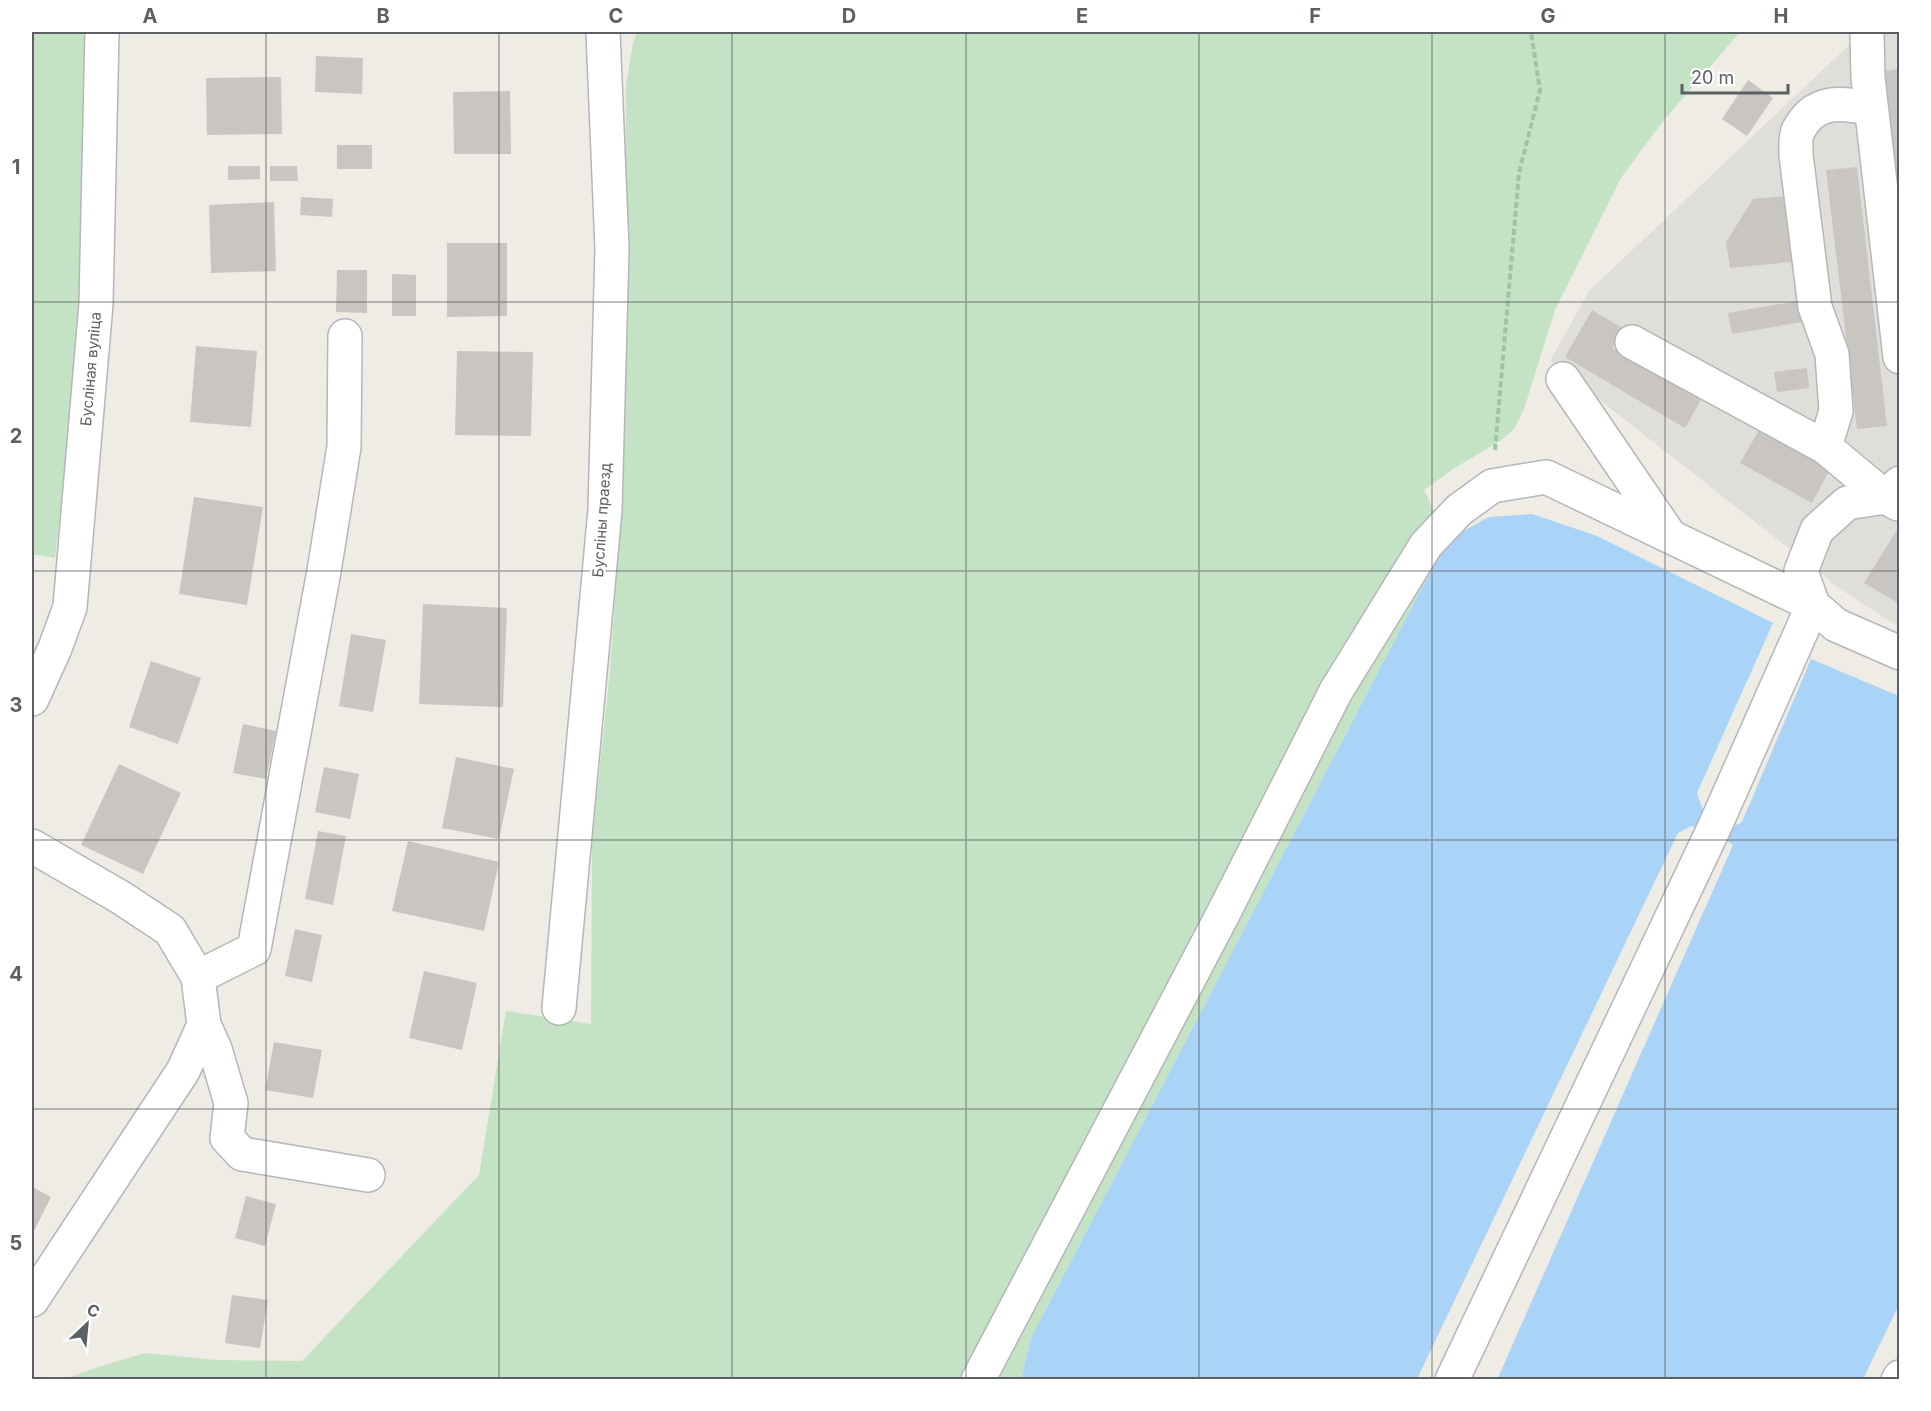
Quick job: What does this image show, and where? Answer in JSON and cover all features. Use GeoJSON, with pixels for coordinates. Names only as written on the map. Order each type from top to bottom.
{"type":"FeatureCollection","features":[{"type":"Feature","properties":{"kind":"street","name":"Бусліная вуліца"},"geometry":{"type":"LineString","coordinates":[[32,699],[56,648],[70,607],[96,304],[102,32]]}},
{"type":"Feature","properties":{"kind":"street","name":"Бусліны праезд"},"geometry":{"type":"LineString","coordinates":[[559,1008],[605,510],[612,249],[603,32]]}},
{"type":"Feature","properties":{"kind":"street"},"geometry":{"type":"LineString","coordinates":[[1867,32],[1871,109],[1899,357]]}},
{"type":"Feature","properties":{"kind":"street"},"geometry":{"type":"LineString","coordinates":[[1825,447],[1836,411],[1833,365],[1832,354],[1815,306],[1796,154],[1797,133],[1811,114],[1826,104],[1847,103],[1871,109]]}},
{"type":"Feature","properties":{"kind":"street"},"geometry":{"type":"LineString","coordinates":[[198,977],[254,949],[324,571],[344,447],[345,336]]}},
{"type":"Feature","properties":{"kind":"street"},"geometry":{"type":"LineString","coordinates":[[1632,342],[1825,447],[1894,495]]}},
{"type":"Feature","properties":{"kind":"street"},"geometry":{"type":"LineString","coordinates":[[1563,379],[1670,537]]}},
{"type":"Feature","properties":{"kind":"street"},"geometry":{"type":"LineString","coordinates":[[978,1380],[1223,914],[1336,691],[1425,545],[1459,510],[1492,486],[1546,477],[1813,605],[1836,625],[1899,653]]}},
{"type":"Feature","properties":{"kind":"street"},"geometry":{"type":"LineString","coordinates":[[1452,1380],[1710,836],[1813,605],[1801,572],[1817,530],[1847,503],[1894,495]]}},
{"type":"Feature","properties":{"kind":"street"},"geometry":{"type":"LineString","coordinates":[[32,846],[120,897],[170,930],[198,977],[204,1025],[215,1049],[231,1103],[227,1138],[242,1154],[368,1175]]}},
{"type":"Feature","properties":{"kind":"street"},"geometry":{"type":"LineString","coordinates":[[32,1300],[183,1071],[204,1025]]}},
{"type":"Feature","properties":{"kind":"path"},"geometry":{"type":"LineString","coordinates":[[1492,486],[1519,173],[1540,90],[1531,32]]}},
{"type":"Feature","properties":{"kind":"shaded area"},"geometry":{"type":"Polygon","coordinates":[[[1863,32],[1899,32],[1899,627],[1842,590],[1550,361],[1589,291],[1863,32]]]}},
{"type":"Feature","properties":{"kind":"green space"},"geometry":{"type":"Polygon","coordinates":[[[32,32],[90,32],[83,322],[55,558],[32,554],[32,32]]]}},
{"type":"Feature","properties":{"kind":"green space"},"geometry":{"type":"Polygon","coordinates":[[[637,32],[1740,32],[1663,121],[1621,178],[1555,310],[1524,409],[1514,429],[1500,441],[1453,469],[1424,490],[1447,540],[1031,1338],[1021,1379],[62,1380],[146,1353],[215,1360],[302,1361],[479,1175],[506,1011],[591,1024],[592,840],[610,671],[620,523],[626,85],[637,32]]]}},
{"type":"Feature","properties":{"kind":"water"},"geometry":{"type":"Polygon","coordinates":[[[1532,514],[1597,536],[1773,623],[1697,793],[1702,808],[1710,814],[1704,828],[1691,826],[1678,833],[1417,1379],[1021,1380],[1031,1338],[1447,540],[1489,517],[1532,514]]]}},
{"type":"Feature","properties":{"kind":"water"},"geometry":{"type":"Polygon","coordinates":[[[1811,659],[1899,696],[1899,1305],[1863,1379],[1497,1380],[1733,845],[1719,834],[1742,822],[1811,659]]]}},
{"type":"Feature","properties":{"kind":"building"},"geometry":{"type":"Polygon","coordinates":[[[316,56],[363,58],[362,94],[315,92],[316,56]]]}},
{"type":"Feature","properties":{"kind":"building"},"geometry":{"type":"Polygon","coordinates":[[[1900,69],[1900,224],[1879,72],[1900,69]]]}},
{"type":"Feature","properties":{"kind":"building"},"geometry":{"type":"Polygon","coordinates":[[[281,77],[282,134],[207,135],[206,78],[281,77]]]}},
{"type":"Feature","properties":{"kind":"building"},"geometry":{"type":"Polygon","coordinates":[[[1748,80],[1773,98],[1747,136],[1722,119],[1748,80]]]}},
{"type":"Feature","properties":{"kind":"building"},"geometry":{"type":"Polygon","coordinates":[[[510,91],[511,154],[454,154],[453,92],[510,91]]]}},
{"type":"Feature","properties":{"kind":"building"},"geometry":{"type":"Polygon","coordinates":[[[337,145],[372,145],[372,169],[337,169],[337,145]]]}},
{"type":"Feature","properties":{"kind":"building"},"geometry":{"type":"Polygon","coordinates":[[[228,166],[260,166],[260,179],[228,180],[228,166]]]}},
{"type":"Feature","properties":{"kind":"building"},"geometry":{"type":"Polygon","coordinates":[[[270,166],[297,166],[298,181],[270,181],[270,166]]]}},
{"type":"Feature","properties":{"kind":"building"},"geometry":{"type":"Polygon","coordinates":[[[1857,167],[1887,426],[1857,429],[1826,170],[1857,167]]]}},
{"type":"Feature","properties":{"kind":"building"},"geometry":{"type":"Polygon","coordinates":[[[1786,196],[1792,262],[1730,268],[1726,242],[1753,199],[1786,196]]]}},
{"type":"Feature","properties":{"kind":"building"},"geometry":{"type":"Polygon","coordinates":[[[301,197],[333,199],[332,217],[300,215],[301,197]]]}},
{"type":"Feature","properties":{"kind":"building"},"geometry":{"type":"Polygon","coordinates":[[[274,202],[276,271],[211,273],[209,205],[274,202]]]}},
{"type":"Feature","properties":{"kind":"building"},"geometry":{"type":"Polygon","coordinates":[[[447,243],[507,243],[507,316],[447,317],[447,243]]]}},
{"type":"Feature","properties":{"kind":"building"},"geometry":{"type":"Polygon","coordinates":[[[337,270],[367,270],[367,313],[336,312],[337,270]]]}},
{"type":"Feature","properties":{"kind":"building"},"geometry":{"type":"Polygon","coordinates":[[[392,274],[416,275],[416,316],[392,316],[392,274]]]}},
{"type":"Feature","properties":{"kind":"building"},"geometry":{"type":"Polygon","coordinates":[[[1798,301],[1802,322],[1732,334],[1728,313],[1798,301]]]}},
{"type":"Feature","properties":{"kind":"building"},"geometry":{"type":"Polygon","coordinates":[[[1592,310],[1624,329],[1612,348],[1701,400],[1685,428],[1565,357],[1592,310]]]}},
{"type":"Feature","properties":{"kind":"building"},"geometry":{"type":"Polygon","coordinates":[[[196,346],[257,351],[251,427],[190,422],[196,346]]]}},
{"type":"Feature","properties":{"kind":"building"},"geometry":{"type":"Polygon","coordinates":[[[457,351],[533,352],[531,436],[455,435],[457,351]]]}},
{"type":"Feature","properties":{"kind":"building"},"geometry":{"type":"Polygon","coordinates":[[[1807,368],[1809,388],[1777,392],[1774,372],[1807,368]]]}},
{"type":"Feature","properties":{"kind":"building"},"geometry":{"type":"Polygon","coordinates":[[[1759,430],[1830,469],[1812,503],[1740,463],[1759,430]]]}},
{"type":"Feature","properties":{"kind":"building"},"geometry":{"type":"Polygon","coordinates":[[[194,497],[263,507],[247,605],[179,594],[194,497]]]}},
{"type":"Feature","properties":{"kind":"building"},"geometry":{"type":"Polygon","coordinates":[[[1900,525],[1900,604],[1864,583],[1900,525]]]}},
{"type":"Feature","properties":{"kind":"building"},"geometry":{"type":"Polygon","coordinates":[[[423,604],[507,608],[503,707],[419,704],[423,604]]]}},
{"type":"Feature","properties":{"kind":"building"},"geometry":{"type":"Polygon","coordinates":[[[351,634],[386,640],[373,712],[339,706],[351,634]]]}},
{"type":"Feature","properties":{"kind":"building"},"geometry":{"type":"Polygon","coordinates":[[[151,661],[201,678],[178,744],[129,727],[151,661]]]}},
{"type":"Feature","properties":{"kind":"building"},"geometry":{"type":"Polygon","coordinates":[[[243,724],[276,731],[266,779],[233,773],[243,724]]]}},
{"type":"Feature","properties":{"kind":"building"},"geometry":{"type":"Polygon","coordinates":[[[456,757],[514,769],[499,839],[442,828],[456,757]]]}},
{"type":"Feature","properties":{"kind":"building"},"geometry":{"type":"Polygon","coordinates":[[[119,764],[181,793],[143,874],[81,845],[119,764]]]}},
{"type":"Feature","properties":{"kind":"building"},"geometry":{"type":"Polygon","coordinates":[[[324,767],[359,774],[350,819],[315,812],[324,767]]]}},
{"type":"Feature","properties":{"kind":"building"},"geometry":{"type":"Polygon","coordinates":[[[318,831],[346,836],[333,905],[305,899],[318,831]]]}},
{"type":"Feature","properties":{"kind":"building"},"geometry":{"type":"Polygon","coordinates":[[[408,841],[499,862],[484,931],[392,911],[408,841]]]}},
{"type":"Feature","properties":{"kind":"building"},"geometry":{"type":"Polygon","coordinates":[[[295,929],[322,935],[312,982],[285,976],[295,929]]]}},
{"type":"Feature","properties":{"kind":"building"},"geometry":{"type":"Polygon","coordinates":[[[424,971],[477,983],[462,1050],[409,1038],[424,971]]]}},
{"type":"Feature","properties":{"kind":"building"},"geometry":{"type":"Polygon","coordinates":[[[274,1042],[322,1050],[313,1098],[265,1090],[274,1042]]]}},
{"type":"Feature","properties":{"kind":"building"},"geometry":{"type":"Polygon","coordinates":[[[32,1187],[51,1197],[32,1235],[32,1187]]]}},
{"type":"Feature","properties":{"kind":"building"},"geometry":{"type":"Polygon","coordinates":[[[246,1196],[276,1204],[265,1246],[235,1238],[246,1196]]]}},
{"type":"Feature","properties":{"kind":"building"},"geometry":{"type":"Polygon","coordinates":[[[232,1295],[268,1300],[260,1348],[225,1343],[232,1295]]]}}]}
